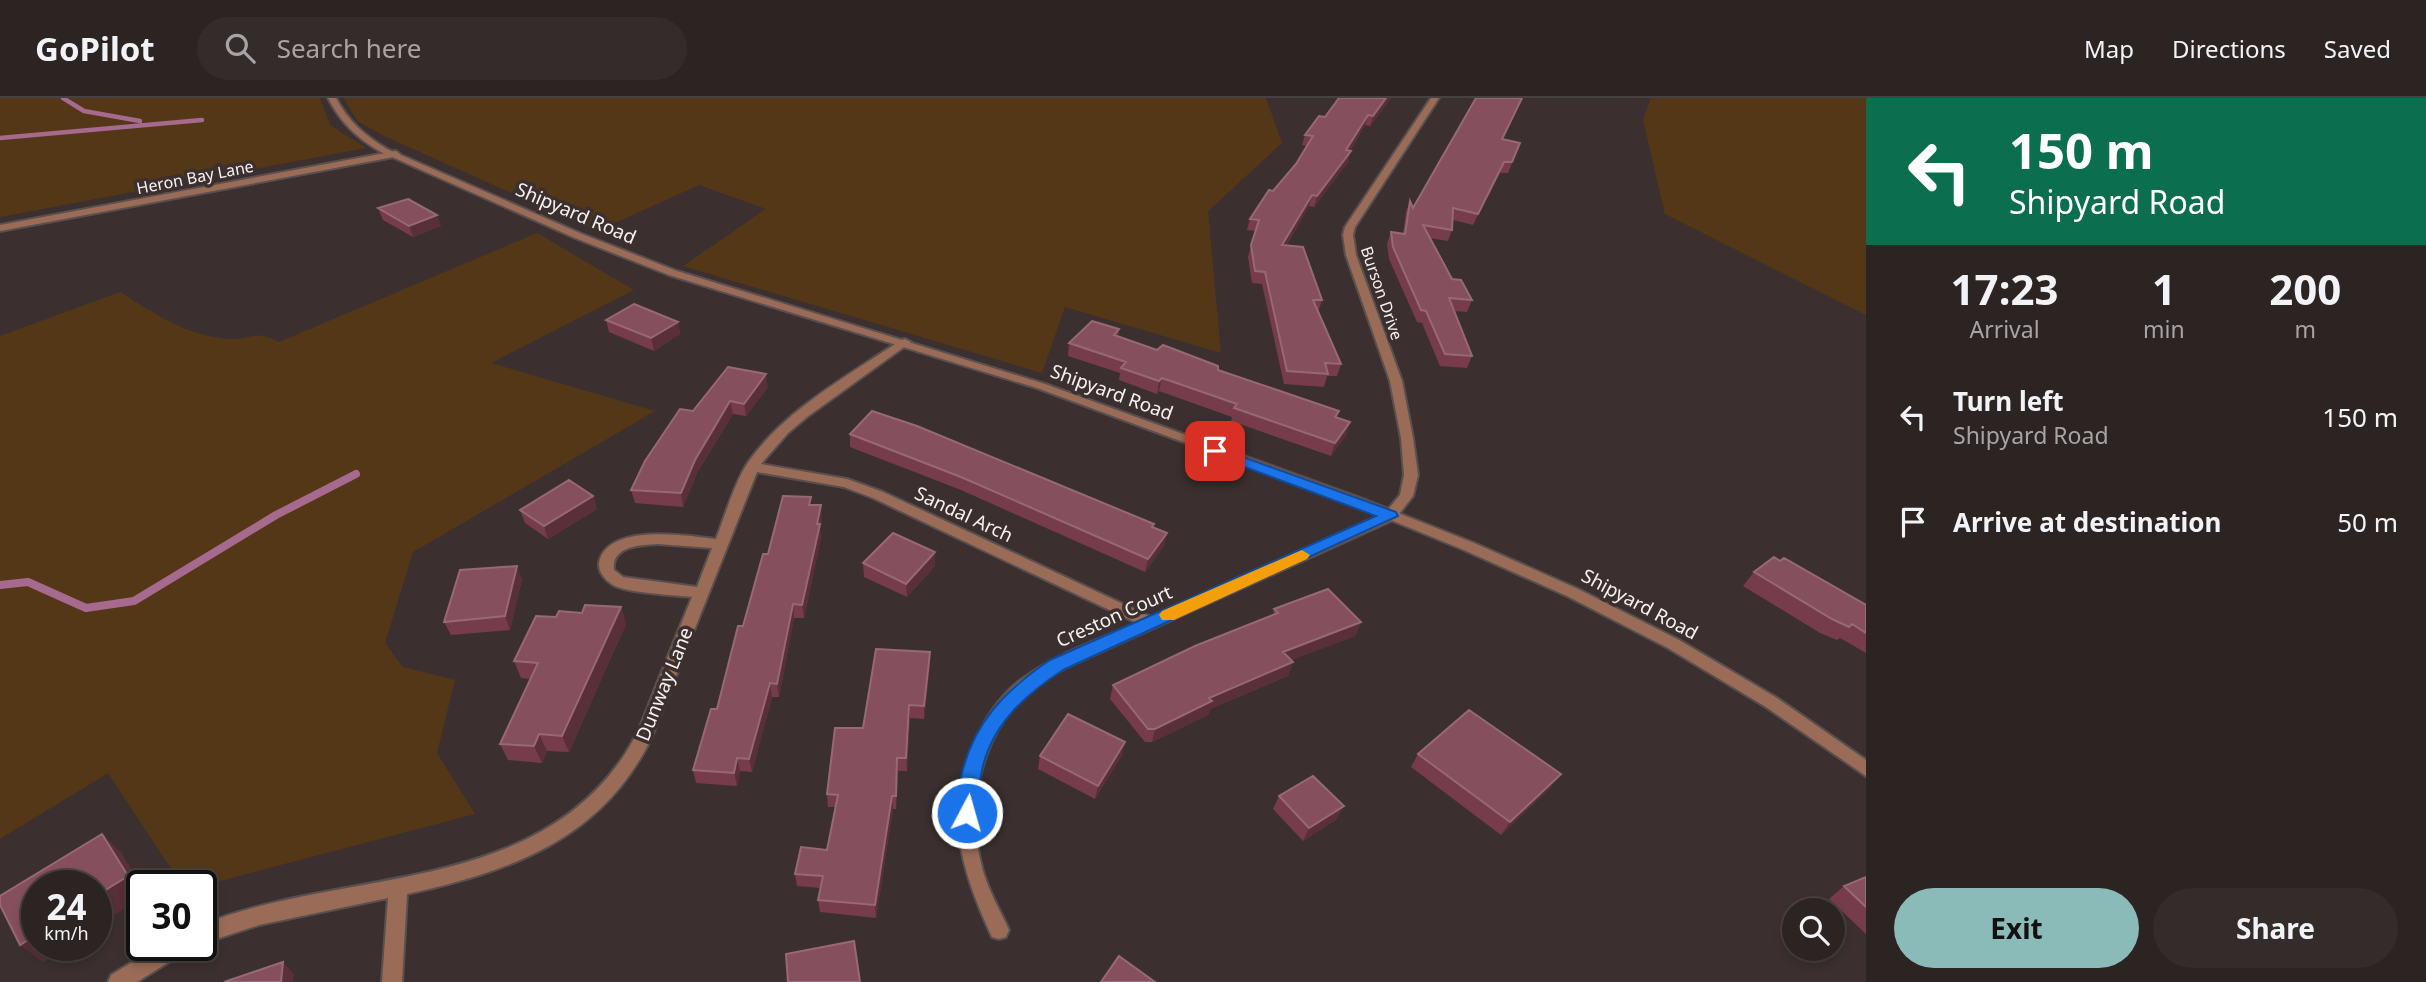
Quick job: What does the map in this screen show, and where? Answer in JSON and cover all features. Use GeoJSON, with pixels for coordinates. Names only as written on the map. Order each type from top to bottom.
{"type":"FeatureCollection","features":[{"type":"Feature","properties":{"kind":"street","name":"Shipyard Road"},"geometry":{"type":"LineString","coordinates":[[331,98],[345,125],[358,135],[603,247],[664,270],[1041,386],[1495,555],[1643,625],[1767,699],[1866,769]]}},
{"type":"Feature","properties":{"kind":"street","name":"Burson Drive"},"geometry":{"type":"LineString","coordinates":[[1390,516],[1406,496],[1411,475],[1407,438],[1396,381],[1350,255],[1348,235],[1372,192],[1435,98]]}},
{"type":"Feature","properties":{"kind":"street","name":"Heron Bay Lane"},"geometry":{"type":"LineString","coordinates":[[0,228],[396,154]]}},
{"type":"Feature","properties":{"kind":"street","name":"Dunway Lane"},"geometry":{"type":"LineString","coordinates":[[217,929],[268,913],[398,887],[482,866],[540,843],[586,813],[622,774],[643,739],[752,467],[767,446],[786,427],[905,342]]}},
{"type":"Feature","properties":{"kind":"street","name":"Sandal Arch"},"geometry":{"type":"LineString","coordinates":[[752,467],[847,483],[878,495],[1151,623]]}},
{"type":"Feature","properties":{"kind":"street","name":"Creston Court"},"geometry":{"type":"LineString","coordinates":[[999,930],[974,871],[966,834],[967,792],[976,754],[993,720],[1023,688],[1057,665],[1390,516]]}},
{"type":"Feature","properties":{"kind":"street"},"geometry":{"type":"LineString","coordinates":[[701,593],[619,582],[609,575],[606,567],[608,557],[615,548],[642,540],[720,544]]}},
{"type":"Feature","properties":{"kind":"street"},"geometry":{"type":"LineString","coordinates":[[392,982],[398,887]]}},
{"type":"Feature","properties":{"kind":"street"},"geometry":{"type":"LineString","coordinates":[[118,982],[152,961]]}},
{"type":"Feature","properties":{"kind":"shaded area"},"geometry":{"type":"Polygon","coordinates":[[[0,98],[320,98],[330,125],[366,148],[0,217],[0,98]]]}},
{"type":"Feature","properties":{"kind":"shaded area"},"geometry":{"type":"Polygon","coordinates":[[[344,98],[1266,98],[1282,143],[1208,211],[1221,353],[1065,307],[1042,373],[683,266],[766,209],[699,185],[597,231],[384,136],[357,121],[344,98]]]}},
{"type":"Feature","properties":{"kind":"shaded area"},"geometry":{"type":"Polygon","coordinates":[[[1651,98],[1866,98],[1866,315],[1665,214],[1643,120],[1651,98]]]}},
{"type":"Feature","properties":{"kind":"shaded area"},"geometry":{"type":"Polygon","coordinates":[[[537,233],[634,290],[491,363],[655,411],[413,552],[385,643],[403,667],[455,680],[437,753],[475,814],[217,882],[217,870],[172,870],[108,773],[0,839],[0,336],[120,292],[171,322],[198,333],[228,339],[263,336],[279,342],[537,233]]]}},
{"type":"Feature","properties":{"kind":"building"},"geometry":{"type":"Polygon","coordinates":[[[1339,98],[1386,98],[1373,116],[1368,115],[1346,150],[1351,151],[1317,196],[1312,195],[1282,245],[1303,247],[1322,300],[1313,300],[1341,364],[1325,363],[1328,374],[1287,371],[1265,272],[1255,271],[1251,245],[1259,220],[1250,219],[1269,190],[1273,191],[1296,164],[1313,136],[1305,135],[1319,116],[1325,117],[1339,98]]]}},
{"type":"Feature","properties":{"kind":"building"},"geometry":{"type":"Polygon","coordinates":[[[1476,98],[1522,98],[1502,139],[1520,143],[1512,162],[1504,162],[1478,214],[1453,208],[1452,230],[1423,225],[1452,279],[1461,280],[1472,300],[1449,298],[1472,356],[1445,354],[1426,311],[1421,310],[1393,247],[1391,232],[1405,234],[1410,201],[1413,208],[1476,98]]]}},
{"type":"Feature","properties":{"kind":"building"},"geometry":{"type":"Polygon","coordinates":[[[408,199],[437,215],[409,226],[378,208],[408,199]]]}},
{"type":"Feature","properties":{"kind":"building"},"geometry":{"type":"Polygon","coordinates":[[[634,304],[678,322],[651,338],[606,320],[634,304]]]}},
{"type":"Feature","properties":{"kind":"building"},"geometry":{"type":"Polygon","coordinates":[[[1092,321],[1119,329],[1114,335],[1157,350],[1163,345],[1218,366],[1218,370],[1339,411],[1335,417],[1350,422],[1335,443],[1234,408],[1237,404],[1162,378],[1159,381],[1121,368],[1126,362],[1069,343],[1092,321]]]}},
{"type":"Feature","properties":{"kind":"building"},"geometry":{"type":"Polygon","coordinates":[[[728,367],[766,374],[744,404],[730,401],[695,460],[681,493],[631,490],[645,461],[680,409],[693,411],[728,367]]]}},
{"type":"Feature","properties":{"kind":"building"},"geometry":{"type":"Polygon","coordinates":[[[872,411],[917,426],[1154,524],[1152,527],[1167,533],[1148,559],[961,477],[850,434],[872,411]]]}},
{"type":"Feature","properties":{"kind":"building"},"geometry":{"type":"Polygon","coordinates":[[[569,480],[593,496],[544,526],[520,510],[569,480]]]}},
{"type":"Feature","properties":{"kind":"building"},"geometry":{"type":"Polygon","coordinates":[[[783,496],[811,497],[809,505],[821,505],[817,524],[820,524],[802,605],[793,604],[777,684],[770,683],[749,759],[737,758],[734,773],[693,770],[711,709],[717,709],[738,626],[743,626],[763,554],[768,554],[783,496]]]}},
{"type":"Feature","properties":{"kind":"building"},"geometry":{"type":"Polygon","coordinates":[[[893,533],[935,552],[906,584],[863,563],[893,533]]]}},
{"type":"Feature","properties":{"kind":"building"},"geometry":{"type":"Polygon","coordinates":[[[1774,557],[1780,561],[1784,558],[1866,605],[1866,633],[1852,624],[1849,627],[1832,619],[1754,572],[1774,557]]]}},
{"type":"Feature","properties":{"kind":"building"},"geometry":{"type":"Polygon","coordinates":[[[517,566],[505,616],[444,622],[460,570],[517,566]]]}},
{"type":"Feature","properties":{"kind":"building"},"geometry":{"type":"Polygon","coordinates":[[[1328,589],[1361,622],[1283,652],[1293,662],[1209,698],[1212,701],[1155,729],[1148,729],[1113,685],[1195,646],[1278,613],[1274,609],[1328,589]]]}},
{"type":"Feature","properties":{"kind":"building"},"geometry":{"type":"Polygon","coordinates":[[[585,605],[621,607],[562,736],[539,734],[534,746],[500,744],[538,663],[514,661],[536,616],[556,617],[559,611],[582,613],[585,605]]]}},
{"type":"Feature","properties":{"kind":"building"},"geometry":{"type":"Polygon","coordinates":[[[876,649],[930,652],[924,706],[909,705],[906,758],[897,758],[896,796],[892,796],[875,905],[818,900],[823,876],[795,874],[801,847],[827,850],[838,795],[827,794],[835,728],[863,728],[876,649]]]}},
{"type":"Feature","properties":{"kind":"building"},"geometry":{"type":"Polygon","coordinates":[[[1469,710],[1561,774],[1510,822],[1418,754],[1469,710]]]}},
{"type":"Feature","properties":{"kind":"building"},"geometry":{"type":"Polygon","coordinates":[[[1068,714],[1125,742],[1098,786],[1040,756],[1068,714]]]}},
{"type":"Feature","properties":{"kind":"building"},"geometry":{"type":"Polygon","coordinates":[[[1313,776],[1344,806],[1309,828],[1279,796],[1313,776]]]}},
{"type":"Feature","properties":{"kind":"building"},"geometry":{"type":"Polygon","coordinates":[[[102,834],[126,873],[126,877],[112,886],[112,870],[43,870],[102,834]]]}},
{"type":"Feature","properties":{"kind":"building"},"geometry":{"type":"Polygon","coordinates":[[[1866,877],[1866,907],[1844,886],[1866,877]]]}},
{"type":"Feature","properties":{"kind":"building"},"geometry":{"type":"Polygon","coordinates":[[[21,883],[20,945],[0,905],[0,896],[21,883]]]}},
{"type":"Feature","properties":{"kind":"building"},"geometry":{"type":"Polygon","coordinates":[[[854,941],[860,982],[788,982],[786,954],[854,941]]]}},
{"type":"Feature","properties":{"kind":"building"},"geometry":{"type":"Polygon","coordinates":[[[1119,956],[1155,982],[1101,982],[1119,956]]]}},
{"type":"Feature","properties":{"kind":"building"},"geometry":{"type":"Polygon","coordinates":[[[283,962],[281,982],[224,982],[283,962]]]}},
{"type":"Feature","properties":{"kind":"waterway"},"geometry":{"type":"LineString","coordinates":[[63,98],[84,111],[140,121]]}},
{"type":"Feature","properties":{"kind":"waterway"},"geometry":{"type":"LineString","coordinates":[[0,138],[202,120]]}},
{"type":"Feature","properties":{"kind":"waterway"},"geometry":{"type":"LineString","coordinates":[[0,585],[28,582],[86,608],[134,601],[276,515],[356,474]]}},
{"type":"Feature","properties":{"kind":"slow traffic"},"geometry":{"type":"LineString","coordinates":[[1168,615],[1302,555]]}},
{"type":"Feature","properties":{"kind":"route"},"geometry":{"type":"LineString","coordinates":[[967,813],[967,792],[976,754],[993,720],[1023,688],[1057,665],[1390,516],[1215,451]]}}]}
